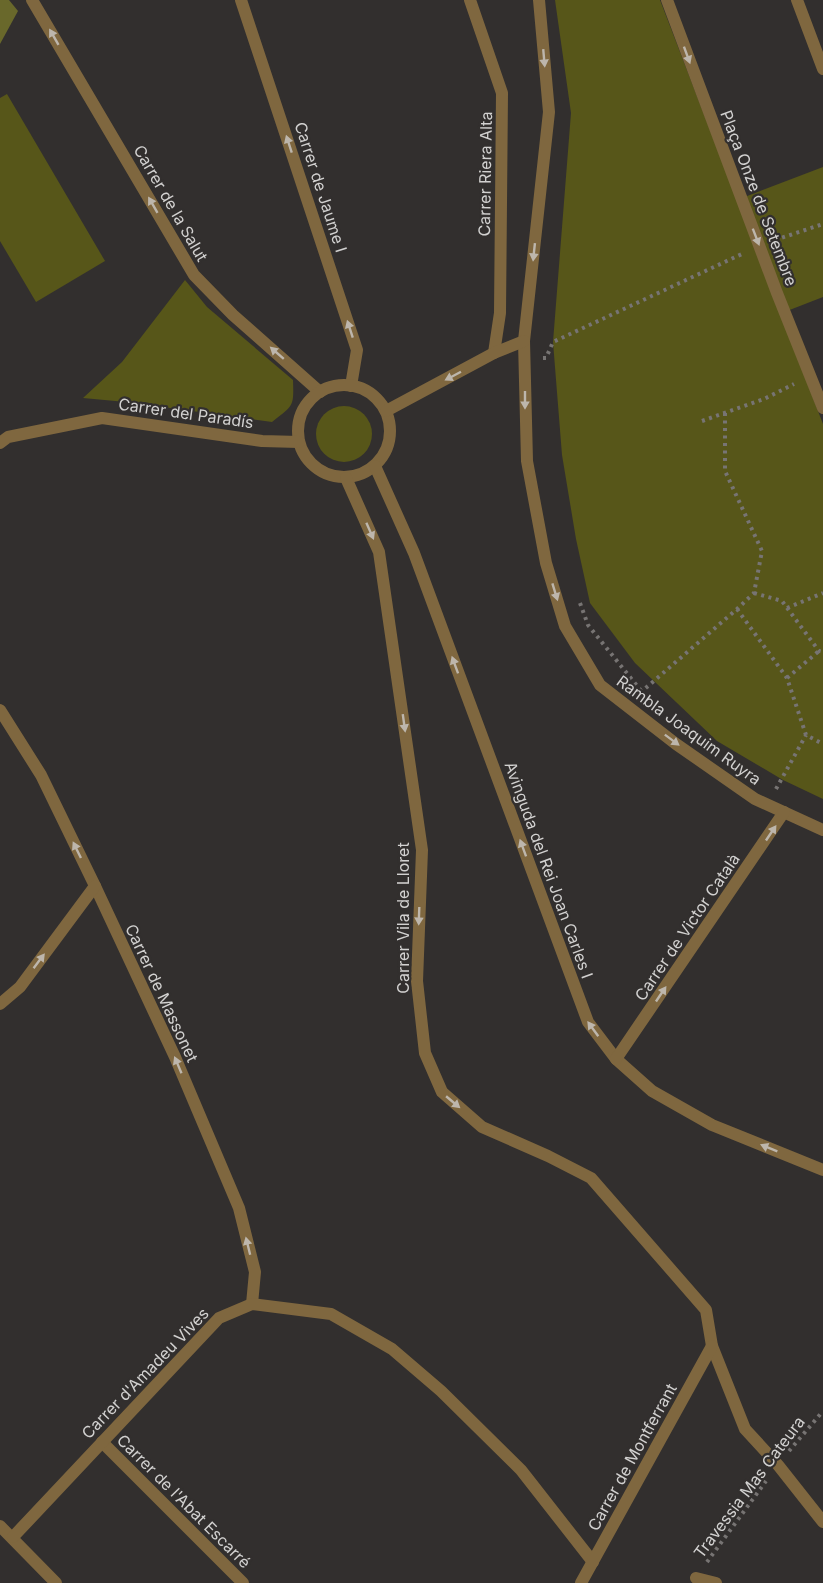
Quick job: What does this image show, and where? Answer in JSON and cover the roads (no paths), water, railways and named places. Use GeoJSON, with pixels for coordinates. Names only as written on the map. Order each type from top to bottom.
{"type":"FeatureCollection","features":[{"type":"Feature","properties":{"kind":"street","name":"Carrer de la Salut"},"geometry":{"type":"LineString","coordinates":[[32,0],[194,275],[233,315],[320,392]]}},
{"type":"Feature","properties":{"kind":"street","name":"Carrer de Jaume I"},"geometry":{"type":"LineString","coordinates":[[241,0],[357,350],[351,386]]}},
{"type":"Feature","properties":{"kind":"street","name":"Carrer Riera Alta"},"geometry":{"type":"LineString","coordinates":[[470,0],[502,93],[500,313],[495,353]]}},
{"type":"Feature","properties":{"kind":"street"},"geometry":{"type":"LineString","coordinates":[[386,411],[495,353],[524,341],[549,112],[539,0]]}},
{"type":"Feature","properties":{"kind":"street","name":"Plaça Onze de Setembre"},"geometry":{"type":"LineString","coordinates":[[667,0],[759,246],[823,408]]}},
{"type":"Feature","properties":{"kind":"street"},"geometry":{"type":"LineString","coordinates":[[797,0],[823,69]]}},
{"type":"Feature","properties":{"kind":"street","name":"Rambla Joaquim Ruyra"},"geometry":{"type":"LineString","coordinates":[[524,341],[526,461],[546,563],[565,626],[600,685],[685,750],[755,799],[823,830]]}},
{"type":"Feature","properties":{"kind":"street"},"geometry":{"type":"LineString","coordinates":[[351,386],[368,392],[386,411],[390,426],[389,441],[384,455],[375,466],[366,472],[346,478],[330,476],[316,468],[305,457],[299,442],[300,419],[304,408],[320,392],[330,387],[351,386]]}},
{"type":"Feature","properties":{"kind":"street","name":"Carrer del Paradís"},"geometry":{"type":"LineString","coordinates":[[0,443],[8,437],[102,418],[262,441],[299,442]]}},
{"type":"Feature","properties":{"kind":"street","name":"Avinguda del Rei Joan Carles I"},"geometry":{"type":"LineString","coordinates":[[375,466],[414,553],[588,1022],[616,1059],[652,1091],[712,1125],[823,1170]]}},
{"type":"Feature","properties":{"kind":"street","name":"Carrer Vila de Lloret"},"geometry":{"type":"LineString","coordinates":[[346,478],[379,552],[422,850],[417,981],[424,1053],[442,1092],[482,1127],[591,1178],[706,1310],[712,1346],[744,1429],[778,1465],[823,1522]]}},
{"type":"Feature","properties":{"kind":"street","name":"Carrer de Massonet"},"geometry":{"type":"LineString","coordinates":[[0,710],[41,776],[175,1057],[239,1208],[255,1272],[252,1304]]}},
{"type":"Feature","properties":{"kind":"street","name":"Carrer de Victor Català"},"geometry":{"type":"LineString","coordinates":[[616,1059],[784,812]]}},
{"type":"Feature","properties":{"kind":"street"},"geometry":{"type":"LineString","coordinates":[[0,1004],[20,987],[95,886]]}},
{"type":"Feature","properties":{"kind":"street"},"geometry":{"type":"LineString","coordinates":[[252,1304],[330,1314],[392,1349],[441,1391],[521,1470],[593,1562]]}},
{"type":"Feature","properties":{"kind":"street","name":"Carrer d'Amadeu Vives"},"geometry":{"type":"LineString","coordinates":[[13,1538],[219,1318],[252,1304]]}},
{"type":"Feature","properties":{"kind":"street","name":"Carrer de Montferrant"},"geometry":{"type":"LineString","coordinates":[[581,1583],[712,1346]]}},
{"type":"Feature","properties":{"kind":"street","name":"Carrer de l'Abat Escarré"},"geometry":{"type":"LineString","coordinates":[[102,1442],[243,1583]]}},
{"type":"Feature","properties":{"kind":"street"},"geometry":{"type":"LineString","coordinates":[[0,1526],[56,1583]]}},
{"type":"Feature","properties":{"kind":"street"},"geometry":{"type":"LineString","coordinates":[[696,1578],[716,1583]]}}]}
